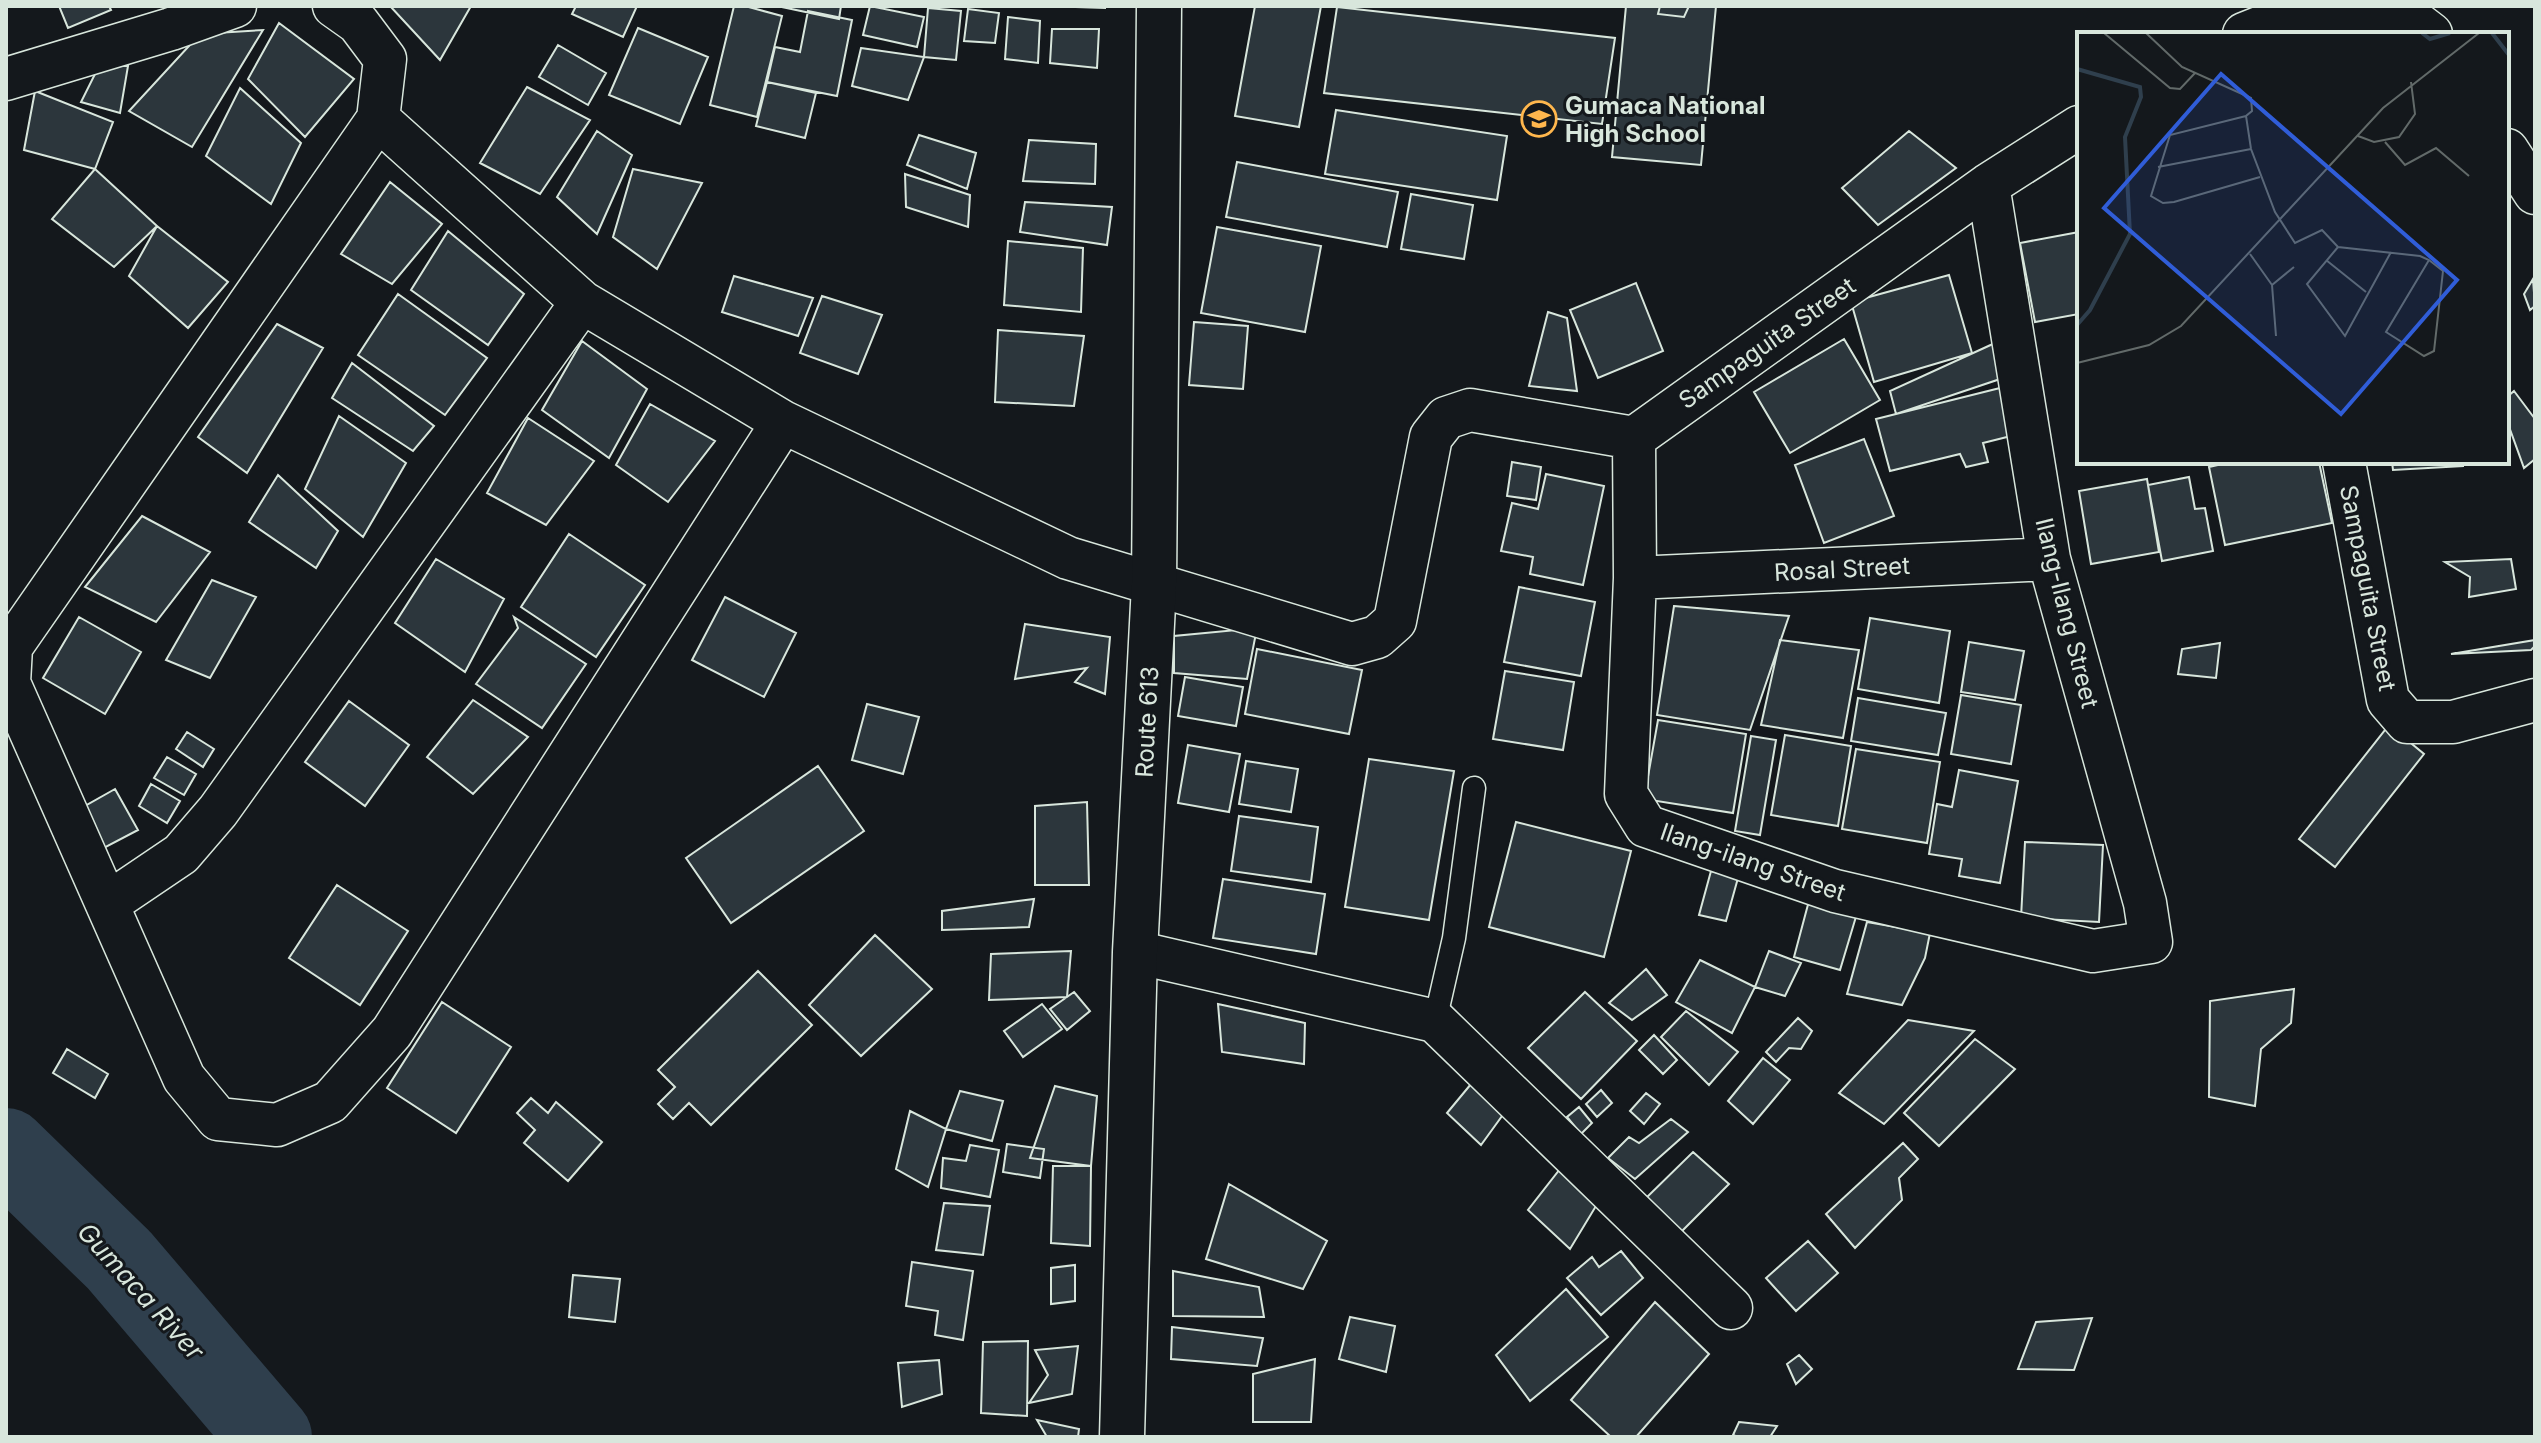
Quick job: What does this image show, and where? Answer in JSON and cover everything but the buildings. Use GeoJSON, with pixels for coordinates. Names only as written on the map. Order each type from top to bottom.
{"type":"FeatureCollection","features":[{"type":"Feature","properties":{"kind":"main road","name":"Route 613"},"geometry":{"type":"LineString","coordinates":[[1122,1437],[1135,952],[1154,585],[1159,6]]}},
{"type":"Feature","properties":{"kind":"street"},"geometry":{"type":"LineString","coordinates":[[6,79],[171,29],[235,6]]}},
{"type":"Feature","properties":{"kind":"street"},"geometry":{"type":"LineString","coordinates":[[334,6],[358,23],[385,59],[378,119],[11,647],[9,683],[184,1078],[218,1119],[277,1125],[330,1102],[392,1032],[783,422]]}},
{"type":"Feature","properties":{"kind":"street"},"geometry":{"type":"LineString","coordinates":[[2258,31],[2406,20],[2428,32]]}},
{"type":"Feature","properties":{"kind":"street"},"geometry":{"type":"LineString","coordinates":[[378,119],[582,302],[783,422],[1068,558],[1352,644],[1377,637],[1395,621],[1431,437],[1446,418],[1470,410],[1634,438]]}},
{"type":"Feature","properties":{"kind":"street","name":"Sampaguita Street"},"geometry":{"type":"LineString","coordinates":[[1634,438],[1988,185],[2077,128]]}},
{"type":"Feature","properties":{"kind":"street"},"geometry":{"type":"LineString","coordinates":[[2509,153],[2535,193]]}},
{"type":"Feature","properties":{"kind":"street","name":"Ilang-Ilang Street"},"geometry":{"type":"LineString","coordinates":[[1988,185],[2049,559],[2145,903],[2151,942]]}},
{"type":"Feature","properties":{"kind":"street"},"geometry":{"type":"LineString","coordinates":[[107,904],[181,854],[218,811],[582,302]]}},
{"type":"Feature","properties":{"kind":"street","name":"Ilang-ilang Street"},"geometry":{"type":"LineString","coordinates":[[1634,438],[1635,578],[1626,794],[1646,826],[1835,891],[2078,948],[2093,951],[2151,942]]}},
{"type":"Feature","properties":{"kind":"street","name":"Sampaguita Street"},"geometry":{"type":"LineString","coordinates":[[2344,464],[2388,700],[2407,722],[2453,722],[2535,700]]}},
{"type":"Feature","properties":{"kind":"street","name":"Rosal Street"},"geometry":{"type":"LineString","coordinates":[[1635,578],[2049,559]]}},
{"type":"Feature","properties":{"kind":"street"},"geometry":{"type":"LineString","coordinates":[[1135,952],[1435,1021],[1731,1308]]}},
{"type":"Feature","properties":{"kind":"lane"},"geometry":{"type":"LineString","coordinates":[[1435,1021],[1454,938],[1474,788]]}},
{"type":"Feature","properties":{"kind":"waterway","name":"Gumaca River"},"geometry":{"type":"LineString","coordinates":[[6,1150],[119,1260],[270,1437]]}},
{"type":"Feature","properties":{"kind":"place","name":"Gumaca National High School"},"geometry":{"type":"Point","coordinates":[1539,119]}}]}
